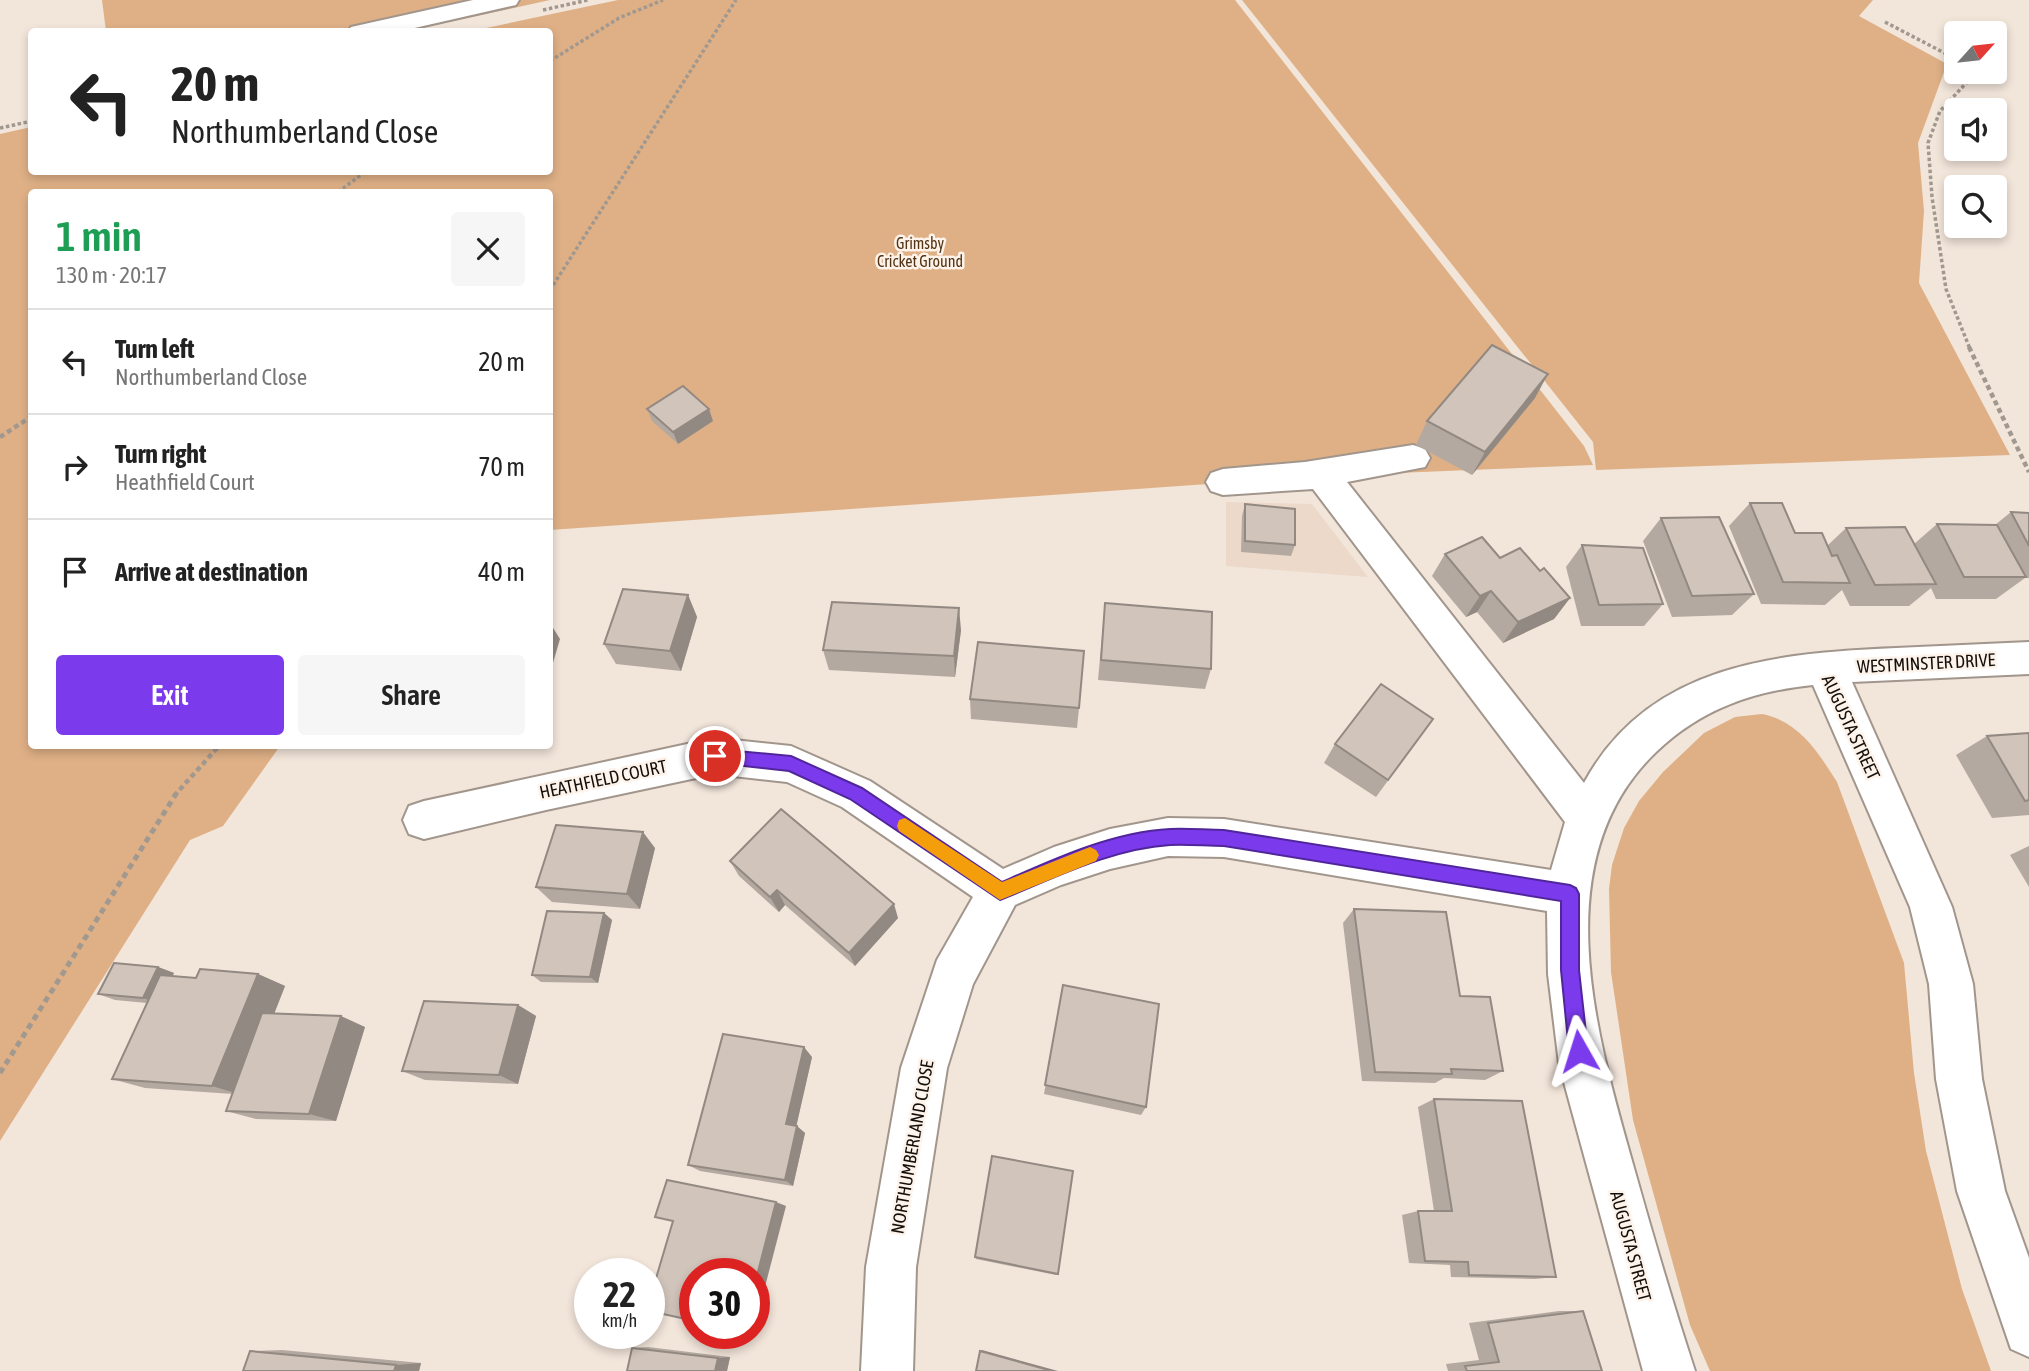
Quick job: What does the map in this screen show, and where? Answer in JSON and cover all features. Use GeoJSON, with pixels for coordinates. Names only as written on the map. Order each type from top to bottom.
{"type":"FeatureCollection","features":[{"type":"Feature","properties":{"kind":"street"},"geometry":{"type":"LineString","coordinates":[[378,28],[507,0]]}},
{"type":"Feature","properties":{"kind":"street"},"geometry":{"type":"LineString","coordinates":[[1223,482],[1305,475],[1413,458]]}},
{"type":"Feature","properties":{"kind":"street"},"geometry":{"type":"LineString","coordinates":[[1305,475],[1322,476],[1587,819]]}},
{"type":"Feature","properties":{"kind":"street","name":"WESTMINSTER DRIVE"},"geometry":{"type":"LineString","coordinates":[[1824,667],[2029,658]]}},
{"type":"Feature","properties":{"kind":"street","name":"AUGUSTA STREET"},"geometry":{"type":"LineString","coordinates":[[1668,1371],[1643,1290],[1579,1051],[1570,970],[1570,894],[1578,844],[1605,782],[1629,751],[1671,717],[1725,687],[1768,675],[1824,667],[1841,699],[1931,907],[1951,984],[1959,1079],[1981,1191],[2029,1331]]}},
{"type":"Feature","properties":{"kind":"street","name":"HEATHFIELD COURT"},"geometry":{"type":"LineString","coordinates":[[424,820],[545,791],[715,756],[791,764],[856,794],[1000,891]]}},
{"type":"Feature","properties":{"kind":"street"},"geometry":{"type":"LineString","coordinates":[[1000,891],[1054,867],[1110,849],[1168,837],[1224,838],[1570,894]]}},
{"type":"Feature","properties":{"kind":"street","name":"NORTHUMBERLAND CLOSE"},"geometry":{"type":"LineString","coordinates":[[887,1371],[891,1267],[924,1068],[953,976],[1000,891]]}},
{"type":"Feature","properties":{"kind":"path"},"geometry":{"type":"LineString","coordinates":[[553,59],[620,18],[663,0]]}},
{"type":"Feature","properties":{"kind":"path"},"geometry":{"type":"LineString","coordinates":[[553,285],[736,0]]}},
{"type":"Feature","properties":{"kind":"path"},"geometry":{"type":"LineString","coordinates":[[1885,22],[1944,54]]}},
{"type":"Feature","properties":{"kind":"path"},"geometry":{"type":"LineString","coordinates":[[1966,84],[1940,111],[1928,143],[1946,289],[1976,365],[2029,472]]}},
{"type":"Feature","properties":{"kind":"path"},"geometry":{"type":"LineString","coordinates":[[0,128],[28,122]]}},
{"type":"Feature","properties":{"kind":"path"},"geometry":{"type":"LineString","coordinates":[[342,189],[361,175]]}},
{"type":"Feature","properties":{"kind":"path"},"geometry":{"type":"LineString","coordinates":[[0,437],[28,419]]}},
{"type":"Feature","properties":{"kind":"path"},"geometry":{"type":"LineString","coordinates":[[0,1073],[170,801],[216,749]]}},
{"type":"Feature","properties":{"kind":"shaded area"},"geometry":{"type":"Polygon","coordinates":[[[1226,502],[1312,504],[1368,577],[1226,566],[1226,502]]]}},
{"type":"Feature","properties":{"kind":"green space"},"geometry":{"type":"Polygon","coordinates":[[[102,0],[550,0],[421,28],[106,28],[102,0]]]}},
{"type":"Feature","properties":{"kind":"green space","name":"Grimsby Cricket Ground"},"geometry":{"type":"Polygon","coordinates":[[[618,0],[1235,0],[1584,446],[1593,465],[1323,476],[553,530],[553,189],[28,189],[28,749],[278,749],[223,826],[190,840],[0,1141],[0,134],[28,128],[28,175],[553,175],[553,28],[486,28],[618,0]]]}},
{"type":"Feature","properties":{"kind":"green space"},"geometry":{"type":"Polygon","coordinates":[[[1242,0],[1873,0],[1859,16],[1944,62],[1944,72],[1918,143],[1924,211],[1919,283],[2010,455],[1596,470],[1593,442],[1242,0]]]}},
{"type":"Feature","properties":{"kind":"green space"},"geometry":{"type":"Polygon","coordinates":[[[1762,714],[1787,723],[1806,739],[1837,782],[1904,963],[1914,1073],[1926,1151],[1962,1289],[1991,1371],[1710,1371],[1690,1325],[1633,1120],[1611,972],[1609,889],[1612,865],[1624,828],[1639,801],[1663,772],[1704,733],[1735,717],[1762,714]]]}},
{"type":"Feature","properties":{"kind":"building"},"geometry":{"type":"Polygon","coordinates":[[[1492,345],[1548,374],[1485,452],[1427,421],[1492,345]]]}},
{"type":"Feature","properties":{"kind":"building"},"geometry":{"type":"Polygon","coordinates":[[[683,386],[709,409],[673,432],[647,409],[683,386]]]}},
{"type":"Feature","properties":{"kind":"building"},"geometry":{"type":"Polygon","coordinates":[[[1750,503],[1782,503],[1795,533],[1822,533],[1832,556],[1837,555],[1850,583],[1783,582],[1750,503]]]}},
{"type":"Feature","properties":{"kind":"building"},"geometry":{"type":"Polygon","coordinates":[[[1245,504],[1295,509],[1295,545],[1245,541],[1245,504]]]}},
{"type":"Feature","properties":{"kind":"building"},"geometry":{"type":"Polygon","coordinates":[[[2011,512],[2029,513],[2029,546],[2011,512]]]}},
{"type":"Feature","properties":{"kind":"building"},"geometry":{"type":"Polygon","coordinates":[[[1719,517],[1754,594],[1692,596],[1661,518],[1719,517]]]}},
{"type":"Feature","properties":{"kind":"building"},"geometry":{"type":"Polygon","coordinates":[[[1937,524],[1997,525],[2026,577],[1964,577],[1937,524]]]}},
{"type":"Feature","properties":{"kind":"building"},"geometry":{"type":"Polygon","coordinates":[[[1905,527],[1936,584],[1875,585],[1846,528],[1905,527]]]}},
{"type":"Feature","properties":{"kind":"building"},"geometry":{"type":"Polygon","coordinates":[[[1482,537],[1500,558],[1520,548],[1540,571],[1544,568],[1570,598],[1518,622],[1491,591],[1480,596],[1445,554],[1482,537]]]}},
{"type":"Feature","properties":{"kind":"building"},"geometry":{"type":"Polygon","coordinates":[[[1582,545],[1643,548],[1663,604],[1599,605],[1582,545]]]}},
{"type":"Feature","properties":{"kind":"building"},"geometry":{"type":"Polygon","coordinates":[[[623,589],[688,595],[670,651],[604,644],[623,589]]]}},
{"type":"Feature","properties":{"kind":"building"},"geometry":{"type":"Polygon","coordinates":[[[832,602],[959,608],[954,656],[823,650],[832,602]]]}},
{"type":"Feature","properties":{"kind":"building"},"geometry":{"type":"Polygon","coordinates":[[[1105,603],[1212,612],[1211,669],[1101,660],[1105,603]]]}},
{"type":"Feature","properties":{"kind":"building"},"geometry":{"type":"Polygon","coordinates":[[[978,642],[1084,651],[1079,708],[970,699],[978,642]]]}},
{"type":"Feature","properties":{"kind":"building"},"geometry":{"type":"Polygon","coordinates":[[[1381,684],[1433,719],[1388,780],[1335,744],[1381,684]]]}},
{"type":"Feature","properties":{"kind":"building"},"geometry":{"type":"Polygon","coordinates":[[[2029,733],[2029,800],[2025,801],[1987,736],[2029,733]]]}},
{"type":"Feature","properties":{"kind":"building"},"geometry":{"type":"Polygon","coordinates":[[[781,809],[894,904],[849,953],[777,890],[770,897],[730,861],[781,809]]]}},
{"type":"Feature","properties":{"kind":"building"},"geometry":{"type":"Polygon","coordinates":[[[556,825],[643,832],[627,894],[536,887],[556,825]]]}},
{"type":"Feature","properties":{"kind":"building"},"geometry":{"type":"Polygon","coordinates":[[[1354,909],[1446,912],[1460,996],[1490,997],[1503,1071],[1451,1069],[1452,1074],[1375,1072],[1354,909]]]}},
{"type":"Feature","properties":{"kind":"building"},"geometry":{"type":"Polygon","coordinates":[[[547,911],[604,913],[590,977],[532,975],[547,911]]]}},
{"type":"Feature","properties":{"kind":"building"},"geometry":{"type":"Polygon","coordinates":[[[114,963],[158,967],[143,998],[98,994],[114,963]]]}},
{"type":"Feature","properties":{"kind":"building"},"geometry":{"type":"Polygon","coordinates":[[[200,969],[258,974],[212,1086],[112,1079],[160,975],[196,978],[200,969]]]}},
{"type":"Feature","properties":{"kind":"building"},"geometry":{"type":"Polygon","coordinates":[[[1063,985],[1159,1004],[1146,1107],[1045,1085],[1063,985]]]}},
{"type":"Feature","properties":{"kind":"building"},"geometry":{"type":"Polygon","coordinates":[[[424,1001],[518,1005],[499,1075],[402,1071],[424,1001]]]}},
{"type":"Feature","properties":{"kind":"building"},"geometry":{"type":"Polygon","coordinates":[[[262,1013],[341,1016],[309,1114],[226,1111],[262,1013]]]}},
{"type":"Feature","properties":{"kind":"building"},"geometry":{"type":"Polygon","coordinates":[[[723,1034],[804,1047],[786,1124],[797,1126],[785,1180],[688,1165],[723,1034]]]}},
{"type":"Feature","properties":{"kind":"building"},"geometry":{"type":"Polygon","coordinates":[[[1434,1099],[1522,1101],[1556,1277],[1469,1275],[1468,1262],[1425,1261],[1418,1211],[1452,1211],[1434,1099]]]}},
{"type":"Feature","properties":{"kind":"building"},"geometry":{"type":"Polygon","coordinates":[[[992,1156],[1073,1171],[1058,1274],[975,1257],[992,1156]]]}},
{"type":"Feature","properties":{"kind":"building"},"geometry":{"type":"Polygon","coordinates":[[[667,1180],[776,1202],[762,1258],[679,1258],[679,1318],[665,1314],[665,1258],[662,1258],[673,1221],[655,1217],[667,1180]]]}},
{"type":"Feature","properties":{"kind":"building"},"geometry":{"type":"Polygon","coordinates":[[[1583,1311],[1602,1371],[1467,1371],[1465,1366],[1499,1362],[1488,1323],[1583,1311]]]}},
{"type":"Feature","properties":{"kind":"building"},"geometry":{"type":"Polygon","coordinates":[[[632,1349],[718,1358],[715,1371],[627,1371],[632,1349]]]}},
{"type":"Feature","properties":{"kind":"building"},"geometry":{"type":"Polygon","coordinates":[[[250,1351],[396,1365],[394,1371],[243,1371],[250,1351]]]}},
{"type":"Feature","properties":{"kind":"building"},"geometry":{"type":"Polygon","coordinates":[[[980,1351],[1052,1371],[976,1371],[980,1351]]]}},
{"type":"Feature","properties":{"kind":"slow traffic"},"geometry":{"type":"LineString","coordinates":[[905,826],[1000,891],[1054,867],[1090,855]]}},
{"type":"Feature","properties":{"kind":"route"},"geometry":{"type":"LineString","coordinates":[[715,756],[791,764],[856,794],[1000,891],[1054,867],[1110,849],[1168,837],[1224,838],[1570,894],[1570,970],[1579,1051]]}}]}
